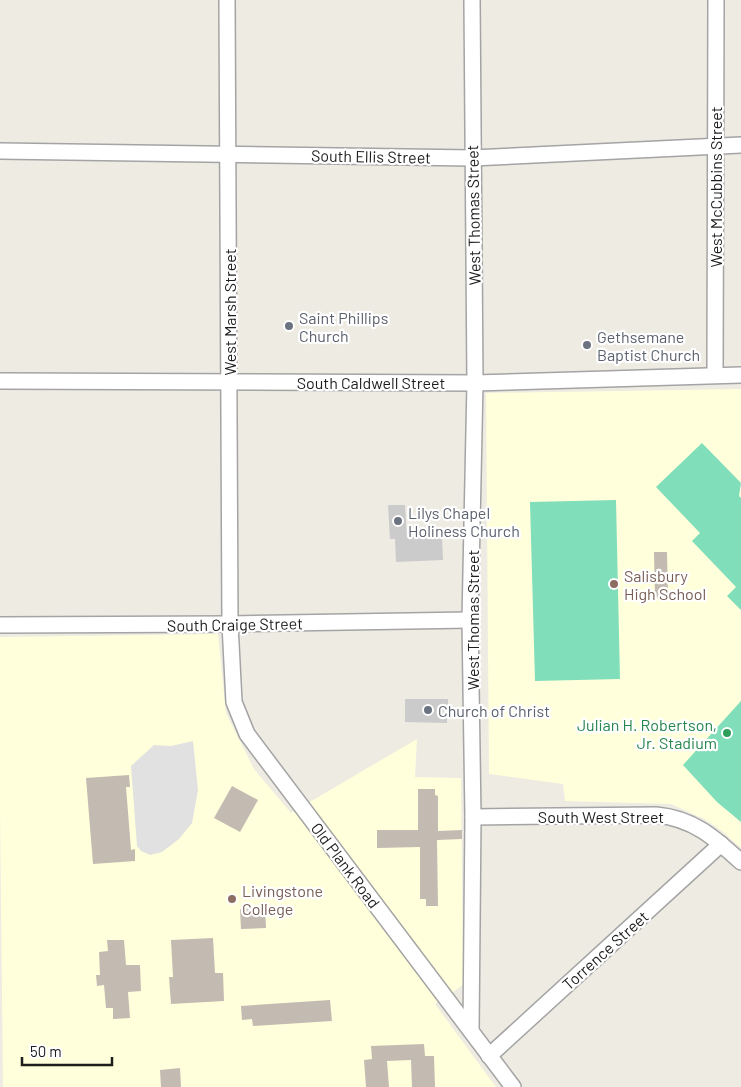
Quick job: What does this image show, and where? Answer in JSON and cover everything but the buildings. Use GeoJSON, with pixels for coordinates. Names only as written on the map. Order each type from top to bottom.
{"type":"FeatureCollection","features":[{"type":"Feature","properties":{"kind":"street","name":"West Marsh Street"},"geometry":{"type":"LineString","coordinates":[[227,0],[230,624]]}},
{"type":"Feature","properties":{"kind":"street","name":"West Thomas Street"},"geometry":{"type":"LineString","coordinates":[[471,1030],[473,817],[470,620],[475,382],[472,0]]}},
{"type":"Feature","properties":{"kind":"street","name":"West McCubbins Street"},"geometry":{"type":"LineString","coordinates":[[715,375],[716,0]]}},
{"type":"Feature","properties":{"kind":"street","name":"South Ellis Street"},"geometry":{"type":"LineString","coordinates":[[0,151],[472,158],[741,145]]}},
{"type":"Feature","properties":{"kind":"street","name":"South Caldwell Street"},"geometry":{"type":"LineString","coordinates":[[0,381],[475,382],[741,375]]}},
{"type":"Feature","properties":{"kind":"street","name":"South Craige Street"},"geometry":{"type":"LineString","coordinates":[[0,624],[230,624],[470,620]]}},
{"type":"Feature","properties":{"kind":"street","name":"Old Plank Road"},"geometry":{"type":"LineString","coordinates":[[230,624],[234,702],[247,734],[513,1087]]}},
{"type":"Feature","properties":{"kind":"street","name":"South West Street"},"geometry":{"type":"LineString","coordinates":[[473,817],[672,816],[697,826],[741,862]]}},
{"type":"Feature","properties":{"kind":"street","name":"Torrence Street"},"geometry":{"type":"LineString","coordinates":[[489,1056],[721,844]]}},
{"type":"Feature","properties":{"kind":"shaded area","name":"Salisbury High School"},"geometry":{"type":"Polygon","coordinates":[[[741,389],[741,848],[722,831],[704,819],[671,804],[565,801],[563,784],[489,774],[486,393],[741,389]]]}},
{"type":"Feature","properties":{"kind":"shaded area","name":"Lilys Chapel Holiness Church"},"geometry":{"type":"Polygon","coordinates":[[[388,505],[405,505],[407,537],[442,536],[443,560],[396,562],[395,539],[390,539],[388,505]]]}},
{"type":"Feature","properties":{"kind":"shaded area","name":"Livingstone College"},"geometry":{"type":"Polygon","coordinates":[[[218,634],[226,713],[254,769],[291,813],[417,739],[415,777],[461,778],[463,985],[435,1004],[496,1087],[3,1087],[0,637],[218,634]]]}},
{"type":"Feature","properties":{"kind":"shaded area","name":"Church of Christ"},"geometry":{"type":"Polygon","coordinates":[[[405,699],[448,699],[450,714],[447,714],[447,723],[405,722],[405,699]]]}},
{"type":"Feature","properties":{"kind":"shaded area"},"geometry":{"type":"Polygon","coordinates":[[[193,741],[198,790],[192,823],[179,839],[162,852],[150,855],[141,851],[137,846],[131,766],[154,745],[171,746],[193,741]]]}},
{"type":"Feature","properties":{"kind":"green space"},"geometry":{"type":"Polygon","coordinates":[[[702,443],[741,483],[739,496],[741,498],[741,610],[727,596],[736,587],[692,541],[700,533],[656,487],[702,443]]]}},
{"type":"Feature","properties":{"kind":"green space"},"geometry":{"type":"Polygon","coordinates":[[[616,500],[620,679],[535,681],[530,502],[616,500]]]}},
{"type":"Feature","properties":{"kind":"green space","name":"Julian H. Robertson, Jr. Stadium"},"geometry":{"type":"Polygon","coordinates":[[[741,701],[741,822],[717,802],[683,765],[741,701]]]}},
{"type":"Feature","properties":{"kind":"place","name":"Saint Phillips Church"},"geometry":{"type":"Point","coordinates":[289,326]}},
{"type":"Feature","properties":{"kind":"place","name":"Gethsemane Baptist Church"},"geometry":{"type":"Point","coordinates":[587,345]}},
{"type":"Feature","properties":{"kind":"place","name":"Lilys Chapel Holiness Church"},"geometry":{"type":"Point","coordinates":[398,521]}},
{"type":"Feature","properties":{"kind":"place","name":"Salisbury High School"},"geometry":{"type":"Point","coordinates":[614,584]}},
{"type":"Feature","properties":{"kind":"place","name":"Church of Christ"},"geometry":{"type":"Point","coordinates":[428,710]}},
{"type":"Feature","properties":{"kind":"place","name":"Julian H. Robertson, Jr. Stadium"},"geometry":{"type":"Point","coordinates":[727,733]}},
{"type":"Feature","properties":{"kind":"place","name":"Livingstone College"},"geometry":{"type":"Point","coordinates":[232,899]}}]}
